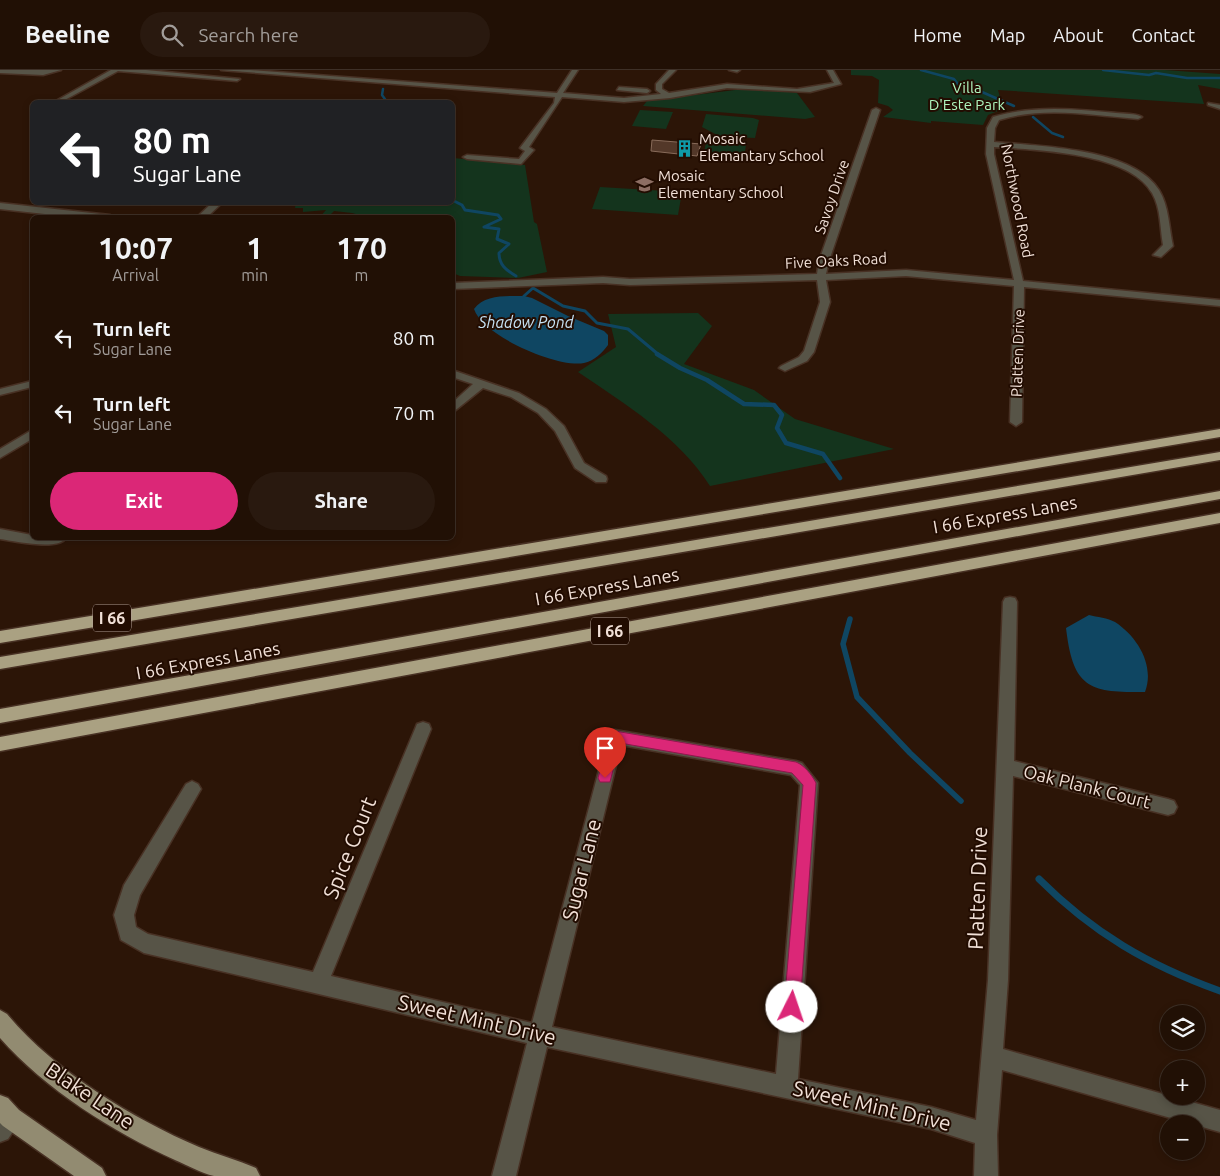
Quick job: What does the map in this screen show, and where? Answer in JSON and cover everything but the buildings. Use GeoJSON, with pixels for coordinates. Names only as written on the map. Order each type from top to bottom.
{"type":"FeatureCollection","features":[{"type":"Feature","properties":{"kind":"highway","name":"I 66"},"geometry":{"type":"LineString","coordinates":[[0,637],[1220,433]]}},
{"type":"Feature","properties":{"kind":"highway","name":"I 66 Express Lanes"},"geometry":{"type":"LineString","coordinates":[[0,664],[1220,456]]}},
{"type":"Feature","properties":{"kind":"highway","name":"I 66 Express Lanes"},"geometry":{"type":"LineString","coordinates":[[0,716],[1220,496]]}},
{"type":"Feature","properties":{"kind":"highway","name":"I 66"},"geometry":{"type":"LineString","coordinates":[[0,744],[1220,518]]}},
{"type":"Feature","properties":{"kind":"main road","name":"Blake Lane"},"geometry":{"type":"LineString","coordinates":[[0,1020],[34,1057],[76,1091],[121,1122],[180,1149],[248,1176]]}},
{"type":"Feature","properties":{"kind":"main road"},"geometry":{"type":"LineString","coordinates":[[4,1118],[94,1176]]}},
{"type":"Feature","properties":{"kind":"street"},"geometry":{"type":"LineString","coordinates":[[0,71],[43,73],[58,70]]}},
{"type":"Feature","properties":{"kind":"street"},"geometry":{"type":"LineString","coordinates":[[61,100],[116,70]]}},
{"type":"Feature","properties":{"kind":"street"},"geometry":{"type":"LineString","coordinates":[[121,70],[325,86]]}},
{"type":"Feature","properties":{"kind":"street"},"geometry":{"type":"LineString","coordinates":[[224,70],[256,71],[426,86],[418,93],[624,100],[670,96],[707,88],[731,86],[762,87],[804,92],[824,89],[838,84],[830,71]]}},
{"type":"Feature","properties":{"kind":"street"},"geometry":{"type":"LineString","coordinates":[[319,78],[329,70],[369,74],[365,81]]}},
{"type":"Feature","properties":{"kind":"street"},"geometry":{"type":"LineString","coordinates":[[467,157],[521,162],[530,150],[524,148],[575,70]]}},
{"type":"Feature","properties":{"kind":"street"},"geometry":{"type":"LineString","coordinates":[[659,90],[659,84],[673,70]]}},
{"type":"Feature","properties":{"kind":"street"},"geometry":{"type":"LineString","coordinates":[[732,70],[737,70]]}},
{"type":"Feature","properties":{"kind":"street"},"geometry":{"type":"LineString","coordinates":[[344,88],[353,80]]}},
{"type":"Feature","properties":{"kind":"street"},"geometry":{"type":"LineString","coordinates":[[619,89],[659,90],[670,96]]}},
{"type":"Feature","properties":{"kind":"street"},"geometry":{"type":"LineString","coordinates":[[1210,104],[1220,107]]}},
{"type":"Feature","properties":{"kind":"street","name":"Savoy Drive"},"geometry":{"type":"LineString","coordinates":[[785,368],[803,359],[809,352],[826,302],[826,292],[821,277],[824,261],[876,110]]}},
{"type":"Feature","properties":{"kind":"street","name":"Northwood Road"},"geometry":{"type":"LineString","coordinates":[[1019,283],[990,154],[991,128],[996,119],[1012,113],[1047,112],[1138,116]]}},
{"type":"Feature","properties":{"kind":"street"},"geometry":{"type":"LineString","coordinates":[[990,144],[1082,154],[1121,166],[1145,179],[1157,194],[1168,246],[1158,255]]}},
{"type":"Feature","properties":{"kind":"street"},"geometry":{"type":"LineString","coordinates":[[33,209],[39,205]]}},
{"type":"Feature","properties":{"kind":"street"},"geometry":{"type":"LineString","coordinates":[[204,215],[215,205]]}},
{"type":"Feature","properties":{"kind":"street"},"geometry":{"type":"LineString","coordinates":[[0,206],[84,215]]}},
{"type":"Feature","properties":{"kind":"street","name":"Five Oaks Road"},"geometry":{"type":"LineString","coordinates":[[455,286],[604,280],[655,282],[906,273],[1220,303]]}},
{"type":"Feature","properties":{"kind":"street","name":"Platten Drive"},"geometry":{"type":"LineString","coordinates":[[1016,422],[1019,283]]}},
{"type":"Feature","properties":{"kind":"street"},"geometry":{"type":"LineString","coordinates":[[455,374],[515,395],[542,411],[560,429],[579,464],[601,479]]}},
{"type":"Feature","properties":{"kind":"street"},"geometry":{"type":"LineString","coordinates":[[455,407],[481,383]]}},
{"type":"Feature","properties":{"kind":"street"},"geometry":{"type":"LineString","coordinates":[[0,392],[30,384]]}},
{"type":"Feature","properties":{"kind":"street"},"geometry":{"type":"LineString","coordinates":[[0,454],[30,435]]}},
{"type":"Feature","properties":{"kind":"street"},"geometry":{"type":"LineString","coordinates":[[0,534],[30,539]]}},
{"type":"Feature","properties":{"kind":"street","name":"Platten Drive"},"geometry":{"type":"LineString","coordinates":[[986,1176],[986,1134],[994,1057],[1006,766],[1010,602]]}},
{"type":"Feature","properties":{"kind":"street","name":"Spice Court"},"geometry":{"type":"LineString","coordinates":[[318,984],[423,729]]}},
{"type":"Feature","properties":{"kind":"street","name":"Sugar Lane"},"geometry":{"type":"LineString","coordinates":[[504,1176],[615,737],[796,768],[810,783],[786,1086]]}},
{"type":"Feature","properties":{"kind":"street","name":"Oak Plank Court"},"geometry":{"type":"LineString","coordinates":[[1006,766],[1168,807]]}},
{"type":"Feature","properties":{"kind":"street","name":"Sweet Mint Drive"},"geometry":{"type":"LineString","coordinates":[[192,789],[131,892],[124,915],[128,933],[144,943],[540,1035],[931,1118],[986,1134]]}},
{"type":"Feature","properties":{"kind":"street"},"geometry":{"type":"LineString","coordinates":[[994,1057],[1220,1121]]}},
{"type":"Feature","properties":{"kind":"green space","name":"Villa D'Este Park"},"geometry":{"type":"Polygon","coordinates":[[[851,70],[1165,70],[1220,74],[1220,89],[1198,85],[1204,104],[998,90],[1003,109],[988,115],[983,125],[931,121],[931,123],[883,117],[893,110],[888,106],[878,103],[879,80],[872,76],[851,75],[851,70]]]}},
{"type":"Feature","properties":{"kind":"green space"},"geometry":{"type":"Polygon","coordinates":[[[751,88],[797,93],[815,117],[805,119],[643,106],[647,101],[751,88]]]}},
{"type":"Feature","properties":{"kind":"green space"},"geometry":{"type":"Polygon","coordinates":[[[640,110],[673,112],[666,129],[632,126],[640,110]]]}},
{"type":"Feature","properties":{"kind":"green space"},"geometry":{"type":"Polygon","coordinates":[[[706,114],[759,120],[755,138],[719,136],[702,127],[706,114]]]}},
{"type":"Feature","properties":{"kind":"green space"},"geometry":{"type":"Polygon","coordinates":[[[706,143],[746,145],[744,158],[703,156],[706,143]]]}},
{"type":"Feature","properties":{"kind":"green space"},"geometry":{"type":"Polygon","coordinates":[[[455,158],[525,165],[534,222],[537,224],[547,272],[518,278],[460,276],[455,274],[455,215],[360,215],[334,211],[330,215],[322,215],[326,210],[303,212],[303,208],[295,208],[296,205],[455,205],[455,158]]]}},
{"type":"Feature","properties":{"kind":"green space"},"geometry":{"type":"Polygon","coordinates":[[[600,187],[682,192],[678,215],[592,209],[600,187]]]}},
{"type":"Feature","properties":{"kind":"green space"},"geometry":{"type":"Polygon","coordinates":[[[698,313],[712,326],[684,364],[754,390],[795,419],[894,449],[710,486],[683,452],[667,437],[632,409],[578,372],[616,347],[608,314],[698,313]]]}},
{"type":"Feature","properties":{"kind":"water","name":"Shadow Pond"},"geometry":{"type":"Polygon","coordinates":[[[524,296],[604,331],[608,335],[608,345],[598,356],[588,362],[572,363],[557,360],[522,348],[491,330],[480,319],[474,309],[490,298],[524,296]]]}},
{"type":"Feature","properties":{"kind":"water"},"geometry":{"type":"Polygon","coordinates":[[[1089,615],[1115,622],[1137,644],[1146,662],[1148,672],[1145,692],[1110,691],[1097,688],[1079,674],[1073,663],[1066,628],[1089,615]]]}},
{"type":"Feature","properties":{"kind":"waterway"},"geometry":{"type":"LineString","coordinates":[[921,70],[954,79],[958,84],[979,88],[982,92],[1014,106]]}},
{"type":"Feature","properties":{"kind":"waterway"},"geometry":{"type":"LineString","coordinates":[[1103,70],[1149,75],[1156,73],[1187,78],[1220,78]]}},
{"type":"Feature","properties":{"kind":"waterway"},"geometry":{"type":"LineString","coordinates":[[383,89],[382,95],[386,100]]}},
{"type":"Feature","properties":{"kind":"waterway"},"geometry":{"type":"LineString","coordinates":[[1033,117],[1052,133],[1063,137]]}},
{"type":"Feature","properties":{"kind":"waterway"},"geometry":{"type":"LineString","coordinates":[[455,202],[462,205],[465,210],[498,215],[501,219],[484,227],[499,229],[497,239],[509,244],[499,253],[499,257],[504,267],[516,276]]}},
{"type":"Feature","properties":{"kind":"waterway"},"geometry":{"type":"LineString","coordinates":[[524,296],[533,288],[563,306],[585,311],[597,323],[628,329],[659,355]]}},
{"type":"Feature","properties":{"kind":"waterway"},"geometry":{"type":"LineString","coordinates":[[657,354],[680,368],[707,380],[744,404],[774,405],[782,415],[777,428],[786,443],[823,454],[840,478]]}},
{"type":"Feature","properties":{"kind":"waterway"},"geometry":{"type":"LineString","coordinates":[[850,619],[843,644],[857,697],[910,753],[961,801]]}},
{"type":"Feature","properties":{"kind":"waterway"},"geometry":{"type":"LineString","coordinates":[[1039,879],[1080,916],[1123,946],[1169,970],[1220,991]]}},
{"type":"Feature","properties":{"kind":"place","name":"Mosaic Elemantary School"},"geometry":{"type":"Point","coordinates":[685,148]}},
{"type":"Feature","properties":{"kind":"place","name":"Mosaic Elementary School"},"geometry":{"type":"Point","coordinates":[644,185]}},
{"type":"Feature","properties":{"kind":"route"},"geometry":{"type":"LineString","coordinates":[[605,778],[615,737],[796,768],[810,783],[792,1007]]}}]}
